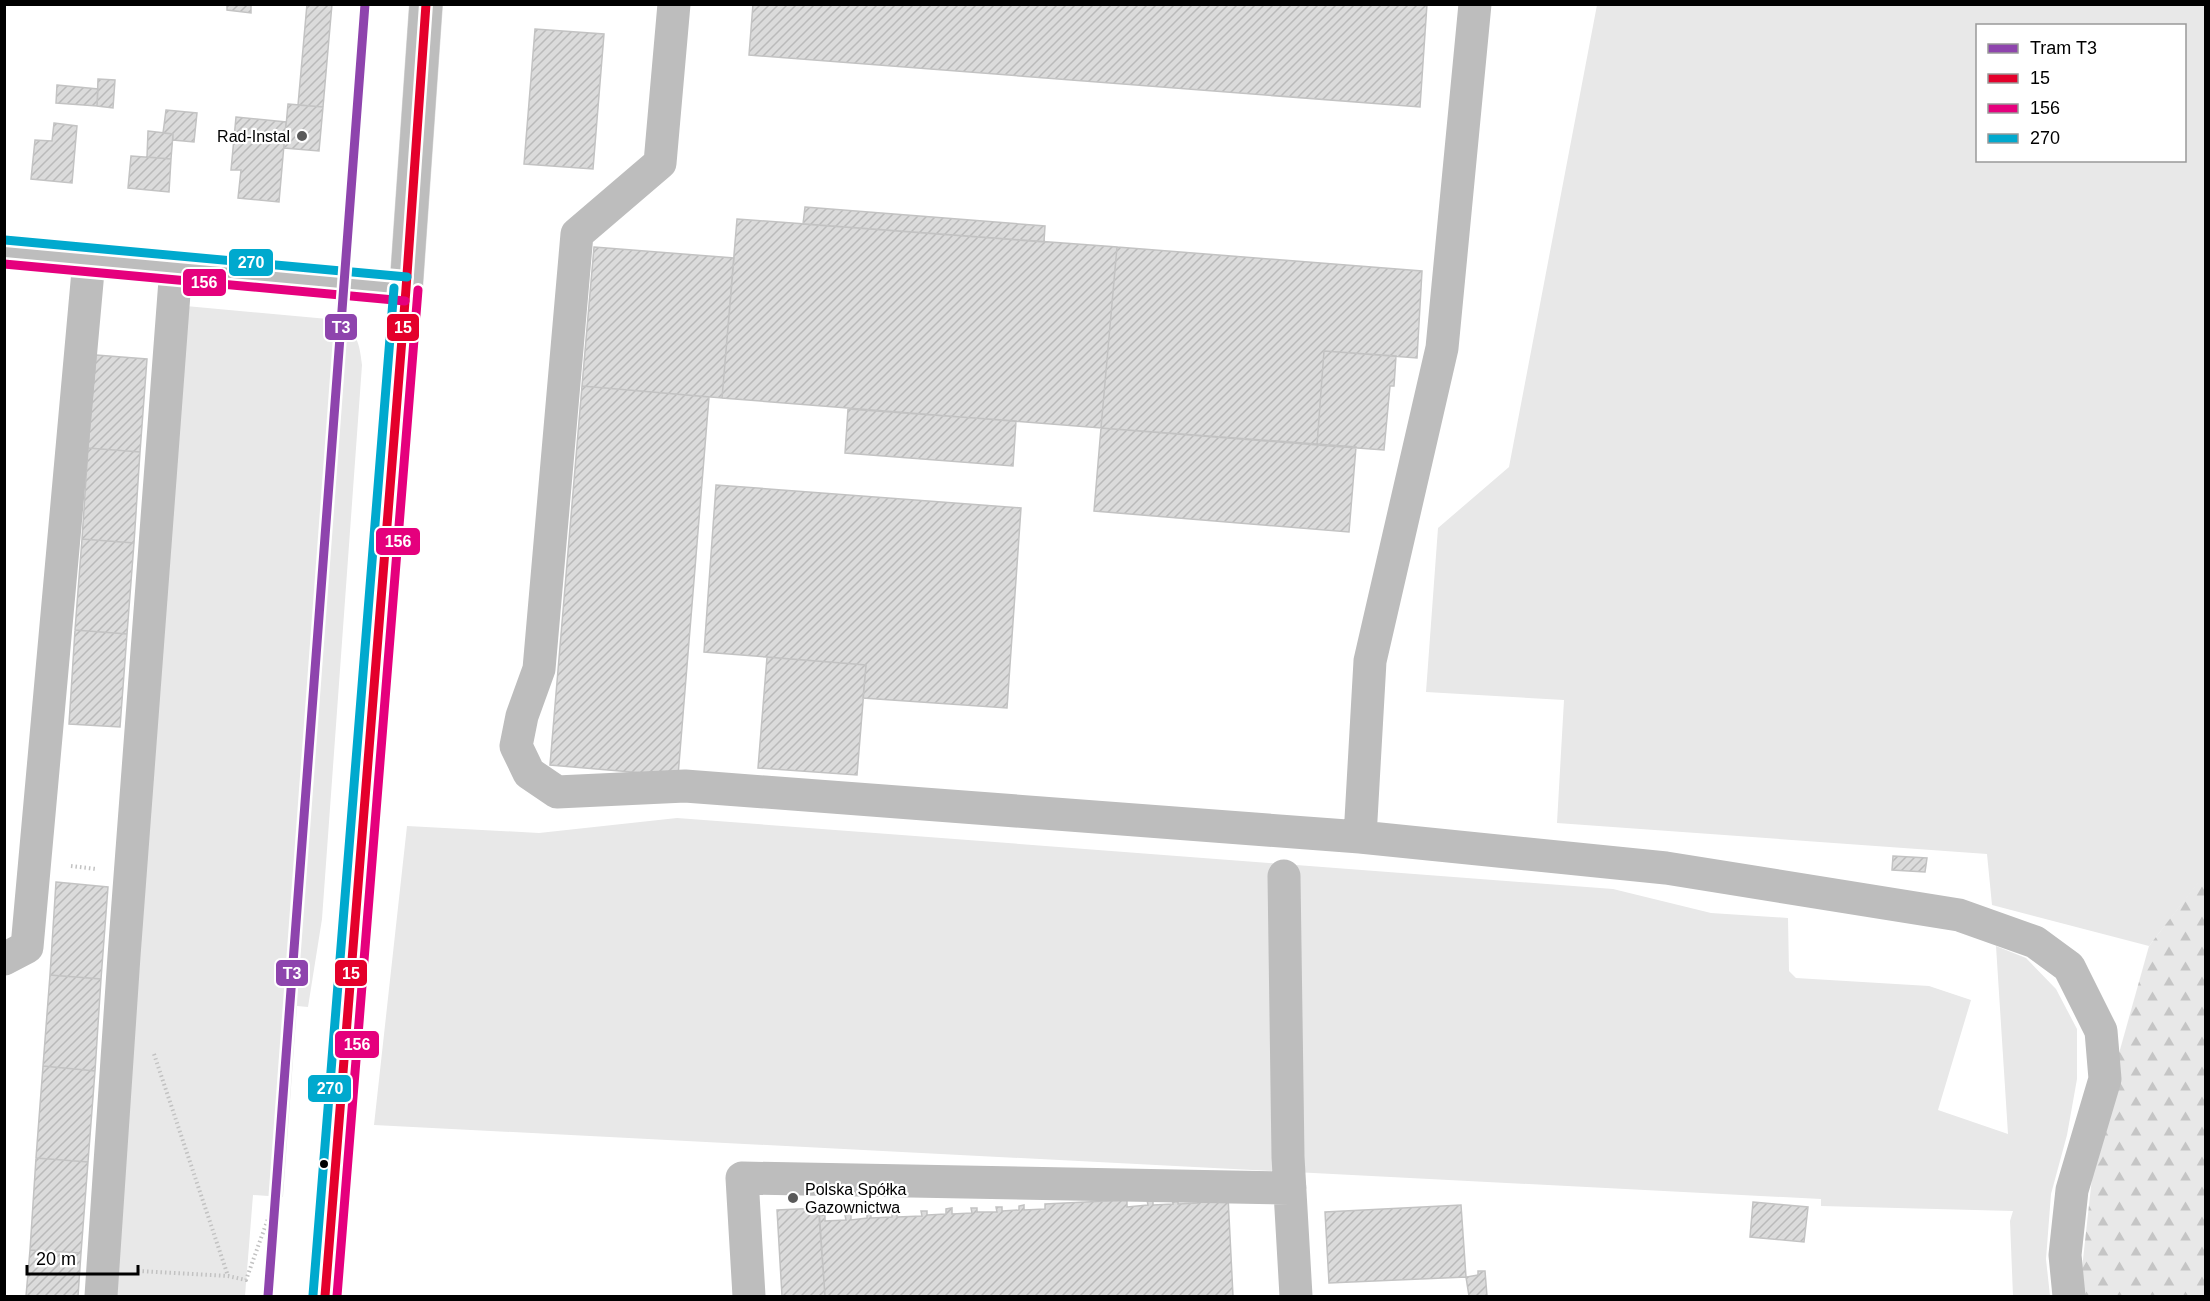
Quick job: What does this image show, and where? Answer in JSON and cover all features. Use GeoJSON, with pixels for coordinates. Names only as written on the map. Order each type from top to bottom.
{"type":"FeatureCollection","features":[{"type":"Feature","properties":{"kind":"street"},"geometry":{"type":"LineString","coordinates":[[325,1296],[406,289],[426,4]]}},
{"type":"Feature","properties":{"kind":"street"},"geometry":{"type":"LineString","coordinates":[[674,4],[660,163],[577,234],[539,669],[522,716],[516,746],[530,773],[557,792],[685,786],[1360,837],[1677,869],[1959,915],[2035,942],[2069,967],[2101,1031],[2105,1079],[2072,1190],[2065,1255],[2069,1296]]}},
{"type":"Feature","properties":{"kind":"street"},"geometry":{"type":"LineString","coordinates":[[1360,837],[1370,661],[1442,348],[1474,4]]}},
{"type":"Feature","properties":{"kind":"street"},"geometry":{"type":"LineString","coordinates":[[4,252],[406,289]]}},
{"type":"Feature","properties":{"kind":"street"},"geometry":{"type":"LineString","coordinates":[[4,958],[27,947],[89,260]]}},
{"type":"Feature","properties":{"kind":"street"},"geometry":{"type":"LineString","coordinates":[[103,1283],[124,956],[177,267]]}},
{"type":"Feature","properties":{"kind":"street"},"geometry":{"type":"LineString","coordinates":[[1284,876],[1290,1188],[1296,1296]]}},
{"type":"Feature","properties":{"kind":"street"},"geometry":{"type":"LineString","coordinates":[[749,1296],[742,1178],[1290,1188]]}},
{"type":"Feature","properties":{"kind":"path"},"geometry":{"type":"LineString","coordinates":[[153,1052],[228,1276]]}},
{"type":"Feature","properties":{"kind":"path"},"geometry":{"type":"LineString","coordinates":[[103,1283],[228,1276],[246,1280],[269,1216]]}},
{"type":"Feature","properties":{"kind":"green space"},"geometry":{"type":"Polygon","coordinates":[[[1597,5],[2205,5],[2205,876],[2149,946],[1992,905],[1987,854],[1557,823],[1564,700],[1426,692],[1438,528],[1509,467],[1597,5]]]}},
{"type":"Feature","properties":{"kind":"green space"},"geometry":{"type":"Polygon","coordinates":[[[175,305],[328,319],[350,330],[359,347],[362,365],[322,919],[308,1007],[297,1006],[283,1197],[253,1195],[245,1296],[102,1296],[175,305]]]}},
{"type":"Feature","properties":{"kind":"green space"},"geometry":{"type":"Polygon","coordinates":[[[677,818],[1613,889],[1711,913],[1788,918],[1789,971],[1796,978],[1929,986],[1971,1000],[1938,1110],[2008,1134],[1996,946],[2026,958],[2056,989],[2077,1029],[2077,1079],[2067,1135],[2051,1194],[2046,1259],[2050,1296],[2013,1296],[2010,1221],[2013,1211],[1821,1206],[1821,1199],[374,1125],[407,826],[539,833],[677,818]]]}},
{"type":"Feature","properties":{"kind":"green space"},"geometry":{"type":"Polygon","coordinates":[[[2205,876],[2205,1296],[2079,1296],[2097,1132],[2149,946],[2205,876]]]}},
{"type":"Feature","properties":{"kind":"building"},"geometry":{"type":"Polygon","coordinates":[[[227,4],[251,4],[251,13],[227,10],[227,4]]]}},
{"type":"Feature","properties":{"kind":"building"},"geometry":{"type":"Polygon","coordinates":[[[307,4],[332,4],[323,107],[298,105],[307,4]]]}},
{"type":"Feature","properties":{"kind":"building"},"geometry":{"type":"Polygon","coordinates":[[[753,4],[1427,4],[1420,107],[749,55],[753,4]]]}},
{"type":"Feature","properties":{"kind":"building"},"geometry":{"type":"Polygon","coordinates":[[[535,29],[604,34],[593,169],[524,164],[535,29]]]}},
{"type":"Feature","properties":{"kind":"building"},"geometry":{"type":"Polygon","coordinates":[[[98,79],[115,80],[113,108],[97,106],[98,79]]]}},
{"type":"Feature","properties":{"kind":"building"},"geometry":{"type":"Polygon","coordinates":[[[57,85],[98,89],[97,106],[56,103],[57,85]]]}},
{"type":"Feature","properties":{"kind":"building"},"geometry":{"type":"Polygon","coordinates":[[[288,104],[323,107],[319,151],[284,148],[288,104]]]}},
{"type":"Feature","properties":{"kind":"building"},"geometry":{"type":"Polygon","coordinates":[[[166,110],[197,113],[194,142],[173,140],[173,134],[163,133],[166,110]]]}},
{"type":"Feature","properties":{"kind":"building"},"geometry":{"type":"Polygon","coordinates":[[[236,117],[286,122],[279,202],[238,198],[241,170],[231,170],[236,117]]]}},
{"type":"Feature","properties":{"kind":"building"},"geometry":{"type":"Polygon","coordinates":[[[54,123],[77,126],[72,183],[31,179],[35,140],[52,141],[54,123]]]}},
{"type":"Feature","properties":{"kind":"building"},"geometry":{"type":"Polygon","coordinates":[[[148,131],[173,134],[171,159],[147,157],[148,131]]]}},
{"type":"Feature","properties":{"kind":"building"},"geometry":{"type":"Polygon","coordinates":[[[131,156],[171,159],[169,192],[128,188],[131,156]]]}},
{"type":"Feature","properties":{"kind":"building"},"geometry":{"type":"Polygon","coordinates":[[[805,207],[1045,226],[1044,242],[803,224],[805,207]]]}},
{"type":"Feature","properties":{"kind":"building"},"geometry":{"type":"Polygon","coordinates":[[[737,219],[1117,247],[1101,428],[722,398],[737,219]]]}},
{"type":"Feature","properties":{"kind":"building"},"geometry":{"type":"Polygon","coordinates":[[[594,247],[734,258],[722,398],[582,386],[594,247]]]}},
{"type":"Feature","properties":{"kind":"building"},"geometry":{"type":"Polygon","coordinates":[[[1117,247],[1422,271],[1417,358],[1324,351],[1317,445],[1101,428],[1117,247]]]}},
{"type":"Feature","properties":{"kind":"building"},"geometry":{"type":"Polygon","coordinates":[[[1324,351],[1396,356],[1394,386],[1390,386],[1384,450],[1317,445],[1324,351]]]}},
{"type":"Feature","properties":{"kind":"building"},"geometry":{"type":"Polygon","coordinates":[[[96,355],[147,359],[140,452],[88,448],[96,355]]]}},
{"type":"Feature","properties":{"kind":"building"},"geometry":{"type":"Polygon","coordinates":[[[582,386],[709,397],[678,776],[550,765],[582,386]]]}},
{"type":"Feature","properties":{"kind":"building"},"geometry":{"type":"Polygon","coordinates":[[[848,409],[1016,421],[1013,466],[845,453],[848,409]]]}},
{"type":"Feature","properties":{"kind":"building"},"geometry":{"type":"Polygon","coordinates":[[[1101,428],[1356,447],[1349,532],[1094,511],[1101,428]]]}},
{"type":"Feature","properties":{"kind":"building"},"geometry":{"type":"Polygon","coordinates":[[[88,448],[140,452],[134,543],[82,539],[88,448]]]}},
{"type":"Feature","properties":{"kind":"building"},"geometry":{"type":"Polygon","coordinates":[[[716,485],[1021,508],[1007,708],[863,698],[866,665],[704,652],[716,485]]]}},
{"type":"Feature","properties":{"kind":"building"},"geometry":{"type":"Polygon","coordinates":[[[82,539],[134,543],[127,634],[75,630],[82,539]]]}},
{"type":"Feature","properties":{"kind":"building"},"geometry":{"type":"Polygon","coordinates":[[[75,630],[127,634],[120,727],[69,724],[75,630]]]}},
{"type":"Feature","properties":{"kind":"building"},"geometry":{"type":"Polygon","coordinates":[[[767,657],[866,665],[857,775],[758,768],[767,657]]]}},
{"type":"Feature","properties":{"kind":"building"},"geometry":{"type":"Polygon","coordinates":[[[1893,856],[1927,858],[1925,872],[1892,870],[1893,856]]]}},
{"type":"Feature","properties":{"kind":"building"},"geometry":{"type":"Polygon","coordinates":[[[56,882],[108,887],[101,979],[50,975],[56,882]]]}},
{"type":"Feature","properties":{"kind":"building"},"geometry":{"type":"Polygon","coordinates":[[[50,975],[101,979],[95,1071],[43,1066],[50,975]]]}},
{"type":"Feature","properties":{"kind":"building"},"geometry":{"type":"Polygon","coordinates":[[[43,1066],[95,1071],[88,1162],[36,1158],[43,1066]]]}},
{"type":"Feature","properties":{"kind":"building"},"geometry":{"type":"Polygon","coordinates":[[[36,1158],[88,1162],[81,1253],[30,1250],[36,1158]]]}},
{"type":"Feature","properties":{"kind":"building"},"geometry":{"type":"Polygon","coordinates":[[[1228,1196],[1233,1296],[825,1296],[819,1216],[825,1215],[825,1221],[846,1220],[845,1215],[851,1214],[851,1220],[867,1218],[867,1213],[871,1213],[871,1218],[892,1217],[892,1212],[897,1212],[897,1217],[922,1216],[921,1211],[927,1211],[927,1215],[946,1214],[946,1209],[952,1208],[952,1214],[972,1213],[971,1208],[977,1208],[977,1212],[997,1212],[996,1207],[1002,1207],[1002,1211],[1019,1210],[1019,1206],[1024,1205],[1024,1210],[1045,1209],[1045,1204],[1127,1200],[1127,1207],[1148,1205],[1147,1200],[1153,1200],[1153,1205],[1173,1204],[1172,1199],[1178,1199],[1178,1204],[1198,1203],[1198,1197],[1228,1196]]]}},
{"type":"Feature","properties":{"kind":"building"},"geometry":{"type":"Polygon","coordinates":[[[1753,1202],[1808,1207],[1804,1242],[1750,1237],[1753,1202]]]}},
{"type":"Feature","properties":{"kind":"building"},"geometry":{"type":"Polygon","coordinates":[[[1461,1205],[1466,1277],[1329,1283],[1325,1212],[1461,1205]]]}},
{"type":"Feature","properties":{"kind":"building"},"geometry":{"type":"Polygon","coordinates":[[[819,1208],[825,1296],[782,1296],[777,1210],[819,1208]]]}},
{"type":"Feature","properties":{"kind":"building"},"geometry":{"type":"Polygon","coordinates":[[[30,1250],[81,1253],[78,1296],[26,1296],[30,1250]]]}},
{"type":"Feature","properties":{"kind":"building"},"geometry":{"type":"Polygon","coordinates":[[[1478,1271],[1485,1271],[1487,1296],[1469,1296],[1466,1277],[1478,1275],[1478,1271]]]}},
{"type":"Feature","properties":{"kind":"tram line","name":"T3"},"geometry":{"type":"LineString","coordinates":[[268,1296],[365,4]]}},
{"type":"Feature","properties":{"kind":"transit line","name":"15"},"geometry":{"type":"LineString","coordinates":[[325,1296],[406,289],[426,4]]}},
{"type":"Feature","properties":{"kind":"transit line","name":"270"},"geometry":{"type":"LineString","coordinates":[[5,240],[407,277]]}},
{"type":"Feature","properties":{"kind":"transit line","name":"156"},"geometry":{"type":"LineString","coordinates":[[4,264],[405,301]]}},
{"type":"Feature","properties":{"kind":"transit line","name":"270"},"geometry":{"type":"LineString","coordinates":[[313,1295],[394,288]]}},
{"type":"Feature","properties":{"kind":"transit line","name":"156"},"geometry":{"type":"LineString","coordinates":[[337,1296],[418,290]]}},
{"type":"Feature","properties":{"kind":"place","name":"Rad-Instal"},"geometry":{"type":"Point","coordinates":[302,136]}},
{"type":"Feature","properties":{"kind":"place","name":"Polska Spółka Gazownictwa"},"geometry":{"type":"Point","coordinates":[793,1198]}}]}
